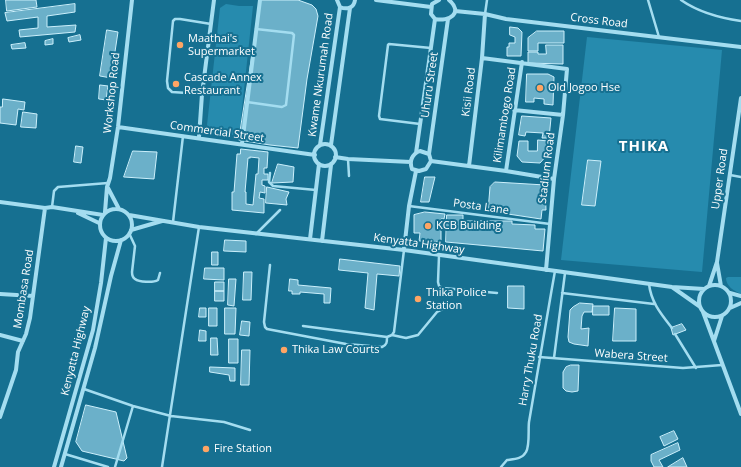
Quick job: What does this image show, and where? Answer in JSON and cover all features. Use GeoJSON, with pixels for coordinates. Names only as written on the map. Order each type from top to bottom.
{"type":"FeatureCollection","features":[{"type":"Feature","properties":{"kind":"street","name":"Workshop Road"},"geometry":{"type":"LineString","coordinates":[[104,213],[118,127],[132,0]]}},
{"type":"Feature","properties":{"kind":"street"},"geometry":{"type":"LineString","coordinates":[[199,137],[202,94],[214,0]]}},
{"type":"Feature","properties":{"kind":"street"},"geometry":{"type":"LineString","coordinates":[[242,144],[255,29],[260,0]]}},
{"type":"Feature","properties":{"kind":"street"},"geometry":{"type":"LineString","coordinates":[[337,0],[340,7],[344,9],[350,8],[354,5],[356,0]]}},
{"type":"Feature","properties":{"kind":"street"},"geometry":{"type":"LineString","coordinates":[[376,0],[431,7]]}},
{"type":"Feature","properties":{"kind":"street"},"geometry":{"type":"LineString","coordinates":[[437,0],[432,4],[431,14],[435,19],[444,20],[452,17],[455,11],[453,3],[449,0]]}},
{"type":"Feature","properties":{"kind":"street","name":"Kwame Nkurumah Road"},"geometry":{"type":"LineString","coordinates":[[320,145],[340,7]]}},
{"type":"Feature","properties":{"kind":"street","name":"Kwame Nkurumah Road"},"geometry":{"type":"LineString","coordinates":[[331,145],[350,8]]}},
{"type":"Feature","properties":{"kind":"street","name":"Cross Road"},"geometry":{"type":"LineString","coordinates":[[455,11],[485,14],[506,19],[741,47]]}},
{"type":"Feature","properties":{"kind":"street"},"geometry":{"type":"LineString","coordinates":[[482,58],[485,14]]}},
{"type":"Feature","properties":{"kind":"street","name":"Uhuru Street"},"geometry":{"type":"LineString","coordinates":[[416,153],[435,19]]}},
{"type":"Feature","properties":{"kind":"street","name":"Uhuru Street"},"geometry":{"type":"LineString","coordinates":[[429,154],[448,19]]}},
{"type":"Feature","properties":{"kind":"street","name":"Kisii Road"},"geometry":{"type":"LineString","coordinates":[[468,166],[482,58],[567,69]]}},
{"type":"Feature","properties":{"kind":"street","name":"Kilimambogo Road"},"geometry":{"type":"LineString","coordinates":[[506,171],[522,62]]}},
{"type":"Feature","properties":{"kind":"street","name":"Stadium Road"},"geometry":{"type":"LineString","coordinates":[[546,270],[554,179],[563,115],[567,69]]}},
{"type":"Feature","properties":{"kind":"street","name":"Upper Road"},"geometry":{"type":"LineString","coordinates":[[717,262],[741,98]]}},
{"type":"Feature","properties":{"kind":"street"},"geometry":{"type":"LineString","coordinates":[[514,110],[563,115]]}},
{"type":"Feature","properties":{"kind":"street","name":"Commercial Street"},"geometry":{"type":"LineString","coordinates":[[118,127],[199,137],[315,155]]}},
{"type":"Feature","properties":{"kind":"street"},"geometry":{"type":"LineString","coordinates":[[322,242],[331,165],[335,157],[334,148],[331,145],[320,145],[315,155],[315,160],[319,164],[331,165]]}},
{"type":"Feature","properties":{"kind":"street"},"geometry":{"type":"LineString","coordinates":[[424,152],[429,154],[431,161],[429,166],[423,171],[416,171],[411,167],[412,157],[416,153],[424,152]]}},
{"type":"Feature","properties":{"kind":"street"},"geometry":{"type":"LineString","coordinates":[[335,157],[411,162]]}},
{"type":"Feature","properties":{"kind":"street"},"geometry":{"type":"LineString","coordinates":[[431,161],[554,179]]}},
{"type":"Feature","properties":{"kind":"street"},"geometry":{"type":"LineString","coordinates":[[310,239],[319,164]]}},
{"type":"Feature","properties":{"kind":"street"},"geometry":{"type":"LineString","coordinates":[[404,250],[409,206],[416,171]]}},
{"type":"Feature","properties":{"kind":"street"},"geometry":{"type":"LineString","coordinates":[[104,213],[100,223],[101,232],[106,238],[113,241],[121,240],[127,236],[132,222],[128,215],[119,209],[108,185]]}},
{"type":"Feature","properties":{"kind":"street"},"geometry":{"type":"LineString","coordinates":[[0,202],[45,208],[52,207],[76,211],[104,213],[112,209],[119,209]]}},
{"type":"Feature","properties":{"kind":"street","name":"Mombasa Road"},"geometry":{"type":"LineString","coordinates":[[0,417],[16,370],[18,352],[26,334],[30,318],[45,208]]}},
{"type":"Feature","properties":{"kind":"street"},"geometry":{"type":"LineString","coordinates":[[76,211],[89,219],[100,223]]}},
{"type":"Feature","properties":{"kind":"street","name":"Kenyatta Highway"},"geometry":{"type":"LineString","coordinates":[[128,215],[199,227],[404,250],[672,287],[704,289]]}},
{"type":"Feature","properties":{"kind":"street","name":"Kenyatta Highway"},"geometry":{"type":"LineString","coordinates":[[130,231],[164,221]]}},
{"type":"Feature","properties":{"kind":"street","name":"Kenyatta Highway"},"geometry":{"type":"LineString","coordinates":[[54,467],[92,330],[101,283],[106,238]]}},
{"type":"Feature","properties":{"kind":"street","name":"Kenyatta Highway"},"geometry":{"type":"LineString","coordinates":[[61,467],[96,348],[111,276],[121,240]]}},
{"type":"Feature","properties":{"kind":"street"},"geometry":{"type":"LineString","coordinates":[[717,262],[721,286]]}},
{"type":"Feature","properties":{"kind":"street"},"geometry":{"type":"LineString","coordinates":[[709,286],[717,262]]}},
{"type":"Feature","properties":{"kind":"street"},"geometry":{"type":"LineString","coordinates":[[741,296],[730,293],[721,286],[712,285],[704,289],[699,298],[699,306],[703,312],[741,414]]}},
{"type":"Feature","properties":{"kind":"street","name":"Kenyatta Highway"},"geometry":{"type":"LineString","coordinates":[[672,287],[699,306]]}},
{"type":"Feature","properties":{"kind":"street"},"geometry":{"type":"LineString","coordinates":[[703,312],[710,316],[722,316],[730,308],[732,302],[730,293]]}},
{"type":"Feature","properties":{"kind":"street"},"geometry":{"type":"LineString","coordinates":[[0,294],[33,296]]}},
{"type":"Feature","properties":{"kind":"street"},"geometry":{"type":"LineString","coordinates":[[730,308],[741,303]]}},
{"type":"Feature","properties":{"kind":"street"},"geometry":{"type":"LineString","coordinates":[[714,341],[722,316]]}},
{"type":"Feature","properties":{"kind":"street"},"geometry":{"type":"LineString","coordinates":[[0,335],[23,341]]}},
{"type":"Feature","properties":{"kind":"lane"},"geometry":{"type":"LineString","coordinates":[[485,14],[487,0]]}},
{"type":"Feature","properties":{"kind":"lane"},"geometry":{"type":"LineString","coordinates":[[648,0],[659,38]]}},
{"type":"Feature","properties":{"kind":"lane"},"geometry":{"type":"LineString","coordinates":[[681,0],[686,4],[716,16],[741,21]]}},
{"type":"Feature","properties":{"kind":"lane"},"geometry":{"type":"LineString","coordinates":[[202,94],[172,92],[168,88],[167,81],[173,21],[175,19],[180,19],[211,24]]}},
{"type":"Feature","properties":{"kind":"lane"},"geometry":{"type":"LineString","coordinates":[[247,102],[282,106],[286,105],[293,51],[294,35],[292,33],[255,29]]}},
{"type":"Feature","properties":{"kind":"lane"},"geometry":{"type":"LineString","coordinates":[[421,124],[380,119],[379,116],[388,45],[432,48]]}},
{"type":"Feature","properties":{"kind":"lane"},"geometry":{"type":"LineString","coordinates":[[173,222],[183,136]]}},
{"type":"Feature","properties":{"kind":"lane"},"geometry":{"type":"LineString","coordinates":[[348,159],[349,176]]}},
{"type":"Feature","properties":{"kind":"lane"},"geometry":{"type":"LineString","coordinates":[[270,174],[270,182],[273,186],[316,190]]}},
{"type":"Feature","properties":{"kind":"lane"},"geometry":{"type":"LineString","coordinates":[[730,175],[741,177]]}},
{"type":"Feature","properties":{"kind":"lane"},"geometry":{"type":"LineString","coordinates":[[52,207],[54,191],[58,187],[108,185]]}},
{"type":"Feature","properties":{"kind":"lane","name":"Posta Lane"},"geometry":{"type":"LineString","coordinates":[[409,206],[550,224]]}},
{"type":"Feature","properties":{"kind":"lane"},"geometry":{"type":"LineString","coordinates":[[256,234],[280,210]]}},
{"type":"Feature","properties":{"kind":"lane"},"geometry":{"type":"LineString","coordinates":[[162,467],[199,227]]}},
{"type":"Feature","properties":{"kind":"lane"},"geometry":{"type":"LineString","coordinates":[[130,231],[136,246],[132,272],[133,276],[136,280],[154,282],[158,280],[160,273]]}},
{"type":"Feature","properties":{"kind":"lane"},"geometry":{"type":"LineString","coordinates":[[392,335],[394,332],[404,250]]}},
{"type":"Feature","properties":{"kind":"lane"},"geometry":{"type":"LineString","coordinates":[[439,256],[439,286],[443,288],[497,293]]}},
{"type":"Feature","properties":{"kind":"lane"},"geometry":{"type":"LineString","coordinates":[[270,265],[264,322],[267,329],[346,344],[382,347],[387,344],[387,337]]}},
{"type":"Feature","properties":{"kind":"lane","name":"Harry Thuku Road"},"geometry":{"type":"LineString","coordinates":[[502,467],[507,460],[520,458],[527,452],[528,426],[555,271]]}},
{"type":"Feature","properties":{"kind":"lane"},"geometry":{"type":"LineString","coordinates":[[554,358],[565,272]]}},
{"type":"Feature","properties":{"kind":"lane"},"geometry":{"type":"LineString","coordinates":[[649,284],[650,294],[654,304],[672,328]]}},
{"type":"Feature","properties":{"kind":"lane"},"geometry":{"type":"LineString","coordinates":[[562,293],[654,304]]}},
{"type":"Feature","properties":{"kind":"lane"},"geometry":{"type":"LineString","coordinates":[[303,326],[387,337],[392,335],[406,338],[418,335],[437,312],[443,309],[452,308]]}},
{"type":"Feature","properties":{"kind":"lane"},"geometry":{"type":"LineString","coordinates":[[675,334],[696,368]]}},
{"type":"Feature","properties":{"kind":"lane","name":"Wabera Street"},"geometry":{"type":"LineString","coordinates":[[539,357],[683,368],[722,365]]}},
{"type":"Feature","properties":{"kind":"lane"},"geometry":{"type":"LineString","coordinates":[[84,389],[133,406],[171,416],[224,422],[250,430]]}},
{"type":"Feature","properties":{"kind":"lane"},"geometry":{"type":"LineString","coordinates":[[115,467],[133,406]]}},
{"type":"Feature","properties":{"kind":"lane"},"geometry":{"type":"LineString","coordinates":[[65,454],[108,467]]}},
{"type":"Feature","properties":{"kind":"shaded area"},"geometry":{"type":"Polygon","coordinates":[[[226,4],[253,6],[240,127],[238,133],[229,136],[213,132],[207,125],[220,8],[226,4]]]}},
{"type":"Feature","properties":{"kind":"shaded area"},"geometry":{"type":"Polygon","coordinates":[[[587,37],[722,50],[702,272],[561,260],[587,37]]]}},
{"type":"Feature","properties":{"kind":"shaded area"},"geometry":{"type":"Polygon","coordinates":[[[741,277],[741,294],[729,286],[726,281],[726,278],[741,277]]]}},
{"type":"Feature","properties":{"kind":"building"},"geometry":{"type":"Polygon","coordinates":[[[6,0],[36,0],[37,7],[7,11],[6,0]]]}},
{"type":"Feature","properties":{"kind":"building"},"geometry":{"type":"Polygon","coordinates":[[[261,0],[298,0],[312,5],[316,9],[318,16],[307,79],[298,148],[239,140],[261,0]]]}},
{"type":"Feature","properties":{"kind":"building"},"geometry":{"type":"Polygon","coordinates":[[[75,4],[75,12],[47,16],[47,27],[76,25],[75,32],[20,37],[19,30],[38,28],[38,17],[7,21],[5,13],[75,4]]]}},
{"type":"Feature","properties":{"kind":"building"},"geometry":{"type":"Polygon","coordinates":[[[510,27],[518,28],[522,32],[521,56],[507,56],[507,47],[509,47],[509,43],[515,43],[515,37],[510,35],[510,27]]]}},
{"type":"Feature","properties":{"kind":"building"},"geometry":{"type":"Polygon","coordinates":[[[107,30],[118,32],[111,78],[100,76],[107,30]]]}},
{"type":"Feature","properties":{"kind":"building"},"geometry":{"type":"Polygon","coordinates":[[[537,31],[564,31],[564,43],[538,43],[538,51],[528,51],[528,38],[537,31]]]}},
{"type":"Feature","properties":{"kind":"building"},"geometry":{"type":"Polygon","coordinates":[[[80,35],[81,40],[69,42],[68,38],[80,35]]]}},
{"type":"Feature","properties":{"kind":"building"},"geometry":{"type":"Polygon","coordinates":[[[53,39],[53,44],[45,45],[45,41],[53,39]]]}},
{"type":"Feature","properties":{"kind":"building"},"geometry":{"type":"Polygon","coordinates":[[[25,43],[26,48],[12,49],[11,45],[25,43]]]}},
{"type":"Feature","properties":{"kind":"building"},"geometry":{"type":"Polygon","coordinates":[[[546,45],[563,45],[563,64],[528,63],[528,52],[546,54],[546,45]]]}},
{"type":"Feature","properties":{"kind":"building","name":"Old Jogoo Hse"},"geometry":{"type":"Polygon","coordinates":[[[527,74],[548,74],[554,77],[553,105],[544,104],[544,99],[534,98],[534,102],[526,102],[527,74]]]}},
{"type":"Feature","properties":{"kind":"building"},"geometry":{"type":"Polygon","coordinates":[[[100,85],[108,86],[106,100],[99,99],[100,85]]]}},
{"type":"Feature","properties":{"kind":"building"},"geometry":{"type":"Polygon","coordinates":[[[3,99],[25,102],[24,110],[18,109],[16,125],[0,123],[0,107],[2,107],[3,99]]]}},
{"type":"Feature","properties":{"kind":"building"},"geometry":{"type":"Polygon","coordinates":[[[23,112],[37,114],[36,128],[21,127],[23,112]]]}},
{"type":"Feature","properties":{"kind":"building"},"geometry":{"type":"Polygon","coordinates":[[[522,116],[551,118],[549,138],[542,138],[543,133],[526,132],[525,136],[519,135],[522,116]]]}},
{"type":"Feature","properties":{"kind":"building"},"geometry":{"type":"Polygon","coordinates":[[[538,140],[548,141],[548,154],[540,163],[522,162],[517,156],[519,141],[528,141],[528,151],[537,151],[538,140]]]}},
{"type":"Feature","properties":{"kind":"building"},"geometry":{"type":"Polygon","coordinates":[[[76,146],[83,147],[81,163],[74,162],[76,146]]]}},
{"type":"Feature","properties":{"kind":"building"},"geometry":{"type":"Polygon","coordinates":[[[241,149],[268,152],[267,168],[264,168],[264,174],[268,174],[268,180],[262,180],[262,185],[265,186],[265,193],[260,192],[259,198],[264,199],[264,213],[232,210],[232,192],[234,192],[237,154],[240,154],[241,149]],[[248,158],[245,192],[246,204],[253,205],[259,158],[248,158]]]}},
{"type":"Feature","properties":{"kind":"building"},"geometry":{"type":"Polygon","coordinates":[[[133,151],[157,152],[154,179],[124,177],[133,151]]]}},
{"type":"Feature","properties":{"kind":"building"},"geometry":{"type":"Polygon","coordinates":[[[588,160],[601,161],[595,206],[582,205],[588,160]]]}},
{"type":"Feature","properties":{"kind":"building"},"geometry":{"type":"Polygon","coordinates":[[[278,164],[294,167],[293,182],[272,183],[278,164]]]}},
{"type":"Feature","properties":{"kind":"building"},"geometry":{"type":"Polygon","coordinates":[[[425,177],[435,177],[429,202],[421,202],[425,177]]]}},
{"type":"Feature","properties":{"kind":"building"},"geometry":{"type":"Polygon","coordinates":[[[495,182],[545,185],[546,210],[542,210],[541,219],[488,211],[490,187],[495,182]]]}},
{"type":"Feature","properties":{"kind":"building"},"geometry":{"type":"Polygon","coordinates":[[[267,187],[289,192],[286,199],[287,205],[266,203],[267,187]]]}},
{"type":"Feature","properties":{"kind":"building","name":"KCB Building"},"geometry":{"type":"Polygon","coordinates":[[[425,212],[445,214],[444,219],[441,219],[441,242],[419,241],[420,233],[414,233],[414,215],[425,212]]]}},
{"type":"Feature","properties":{"kind":"building"},"geometry":{"type":"Polygon","coordinates":[[[447,215],[463,215],[463,221],[512,221],[512,224],[535,225],[535,229],[545,229],[543,251],[446,242],[447,215]]]}},
{"type":"Feature","properties":{"kind":"building"},"geometry":{"type":"Polygon","coordinates":[[[225,240],[246,241],[246,252],[224,251],[225,240]]]}},
{"type":"Feature","properties":{"kind":"building"},"geometry":{"type":"Polygon","coordinates":[[[212,252],[218,252],[218,265],[212,265],[212,252]]]}},
{"type":"Feature","properties":{"kind":"building"},"geometry":{"type":"Polygon","coordinates":[[[340,259],[400,266],[399,276],[377,274],[374,310],[365,308],[368,273],[339,270],[340,259]]]}},
{"type":"Feature","properties":{"kind":"building"},"geometry":{"type":"Polygon","coordinates":[[[205,268],[224,268],[224,280],[204,279],[205,268]]]}},
{"type":"Feature","properties":{"kind":"building"},"geometry":{"type":"Polygon","coordinates":[[[244,272],[252,272],[251,300],[243,300],[244,272]]]}},
{"type":"Feature","properties":{"kind":"building"},"geometry":{"type":"Polygon","coordinates":[[[229,279],[236,279],[234,306],[228,305],[229,279]]]}},
{"type":"Feature","properties":{"kind":"building"},"geometry":{"type":"Polygon","coordinates":[[[290,279],[298,280],[298,285],[331,288],[330,303],[324,303],[324,294],[300,292],[300,294],[292,294],[292,291],[289,291],[290,279]]]}},
{"type":"Feature","properties":{"kind":"building"},"geometry":{"type":"Polygon","coordinates":[[[215,282],[224,282],[224,291],[215,291],[215,282]]]}},
{"type":"Feature","properties":{"kind":"building"},"geometry":{"type":"Polygon","coordinates":[[[508,286],[524,286],[524,309],[508,308],[508,286]]]}},
{"type":"Feature","properties":{"kind":"building"},"geometry":{"type":"Polygon","coordinates":[[[215,291],[224,291],[224,301],[215,301],[215,291]]]}},
{"type":"Feature","properties":{"kind":"building"},"geometry":{"type":"Polygon","coordinates":[[[580,303],[593,304],[592,312],[584,312],[582,316],[581,329],[589,328],[588,346],[569,342],[568,337],[570,310],[580,303]]]}},
{"type":"Feature","properties":{"kind":"building"},"geometry":{"type":"Polygon","coordinates":[[[593,306],[609,306],[609,315],[593,315],[593,306]]]}},
{"type":"Feature","properties":{"kind":"building"},"geometry":{"type":"Polygon","coordinates":[[[200,308],[206,308],[206,317],[199,317],[200,308]]]}},
{"type":"Feature","properties":{"kind":"building"},"geometry":{"type":"Polygon","coordinates":[[[209,308],[217,308],[217,326],[209,326],[209,308]]]}},
{"type":"Feature","properties":{"kind":"building"},"geometry":{"type":"Polygon","coordinates":[[[225,308],[236,308],[235,334],[225,334],[225,308]]]}},
{"type":"Feature","properties":{"kind":"building"},"geometry":{"type":"Polygon","coordinates":[[[615,308],[636,309],[636,341],[613,341],[615,308]]]}},
{"type":"Feature","properties":{"kind":"building"},"geometry":{"type":"Polygon","coordinates":[[[242,321],[250,322],[249,336],[240,335],[242,321]]]}},
{"type":"Feature","properties":{"kind":"building"},"geometry":{"type":"Polygon","coordinates":[[[682,324],[686,330],[673,335],[671,328],[682,324]]]}},
{"type":"Feature","properties":{"kind":"building"},"geometry":{"type":"Polygon","coordinates":[[[200,330],[206,331],[206,341],[199,341],[200,330]]]}},
{"type":"Feature","properties":{"kind":"building"},"geometry":{"type":"Polygon","coordinates":[[[211,338],[217,338],[218,355],[211,355],[211,338]]]}},
{"type":"Feature","properties":{"kind":"building"},"geometry":{"type":"Polygon","coordinates":[[[229,339],[238,339],[238,363],[229,363],[229,339]]]}},
{"type":"Feature","properties":{"kind":"building"},"geometry":{"type":"Polygon","coordinates":[[[242,350],[250,350],[249,385],[241,385],[242,350]]]}},
{"type":"Feature","properties":{"kind":"building"},"geometry":{"type":"Polygon","coordinates":[[[571,365],[579,365],[578,391],[572,392],[566,391],[563,388],[563,372],[566,367],[571,365]]]}},
{"type":"Feature","properties":{"kind":"building"},"geometry":{"type":"Polygon","coordinates":[[[210,367],[235,368],[235,381],[230,381],[229,375],[210,372],[210,367]]]}},
{"type":"Feature","properties":{"kind":"building"},"geometry":{"type":"Polygon","coordinates":[[[86,405],[116,412],[127,458],[124,461],[82,451],[76,442],[86,405]]]}},
{"type":"Feature","properties":{"kind":"building"},"geometry":{"type":"Polygon","coordinates":[[[674,431],[678,439],[664,446],[660,437],[674,431]]]}},
{"type":"Feature","properties":{"kind":"building"},"geometry":{"type":"Polygon","coordinates":[[[678,443],[680,450],[659,460],[663,467],[654,467],[651,461],[651,455],[678,443]]]}},
{"type":"Feature","properties":{"kind":"building"},"geometry":{"type":"Polygon","coordinates":[[[683,458],[687,467],[668,467],[683,458]]]}},
{"type":"Feature","properties":{"kind":"place","name":"Maathai's Supermarket"},"geometry":{"type":"Point","coordinates":[180,45]}},
{"type":"Feature","properties":{"kind":"place","name":"Cascade Annex Restaurant"},"geometry":{"type":"Point","coordinates":[176,84]}},
{"type":"Feature","properties":{"kind":"place","name":"Old Jogoo Hse"},"geometry":{"type":"Point","coordinates":[540,88]}},
{"type":"Feature","properties":{"kind":"place","name":"KCB Building"},"geometry":{"type":"Point","coordinates":[428,226]}},
{"type":"Feature","properties":{"kind":"place","name":"Thika Police Station"},"geometry":{"type":"Point","coordinates":[418,299]}},
{"type":"Feature","properties":{"kind":"place","name":"Thika Law Courts"},"geometry":{"type":"Point","coordinates":[284,350]}},
{"type":"Feature","properties":{"kind":"place","name":"Fire Station"},"geometry":{"type":"Point","coordinates":[206,449]}},
{"type":"Feature","properties":{"kind":"district","name":"THIKA"},"geometry":{"type":"Point","coordinates":[644,147]}}]}
